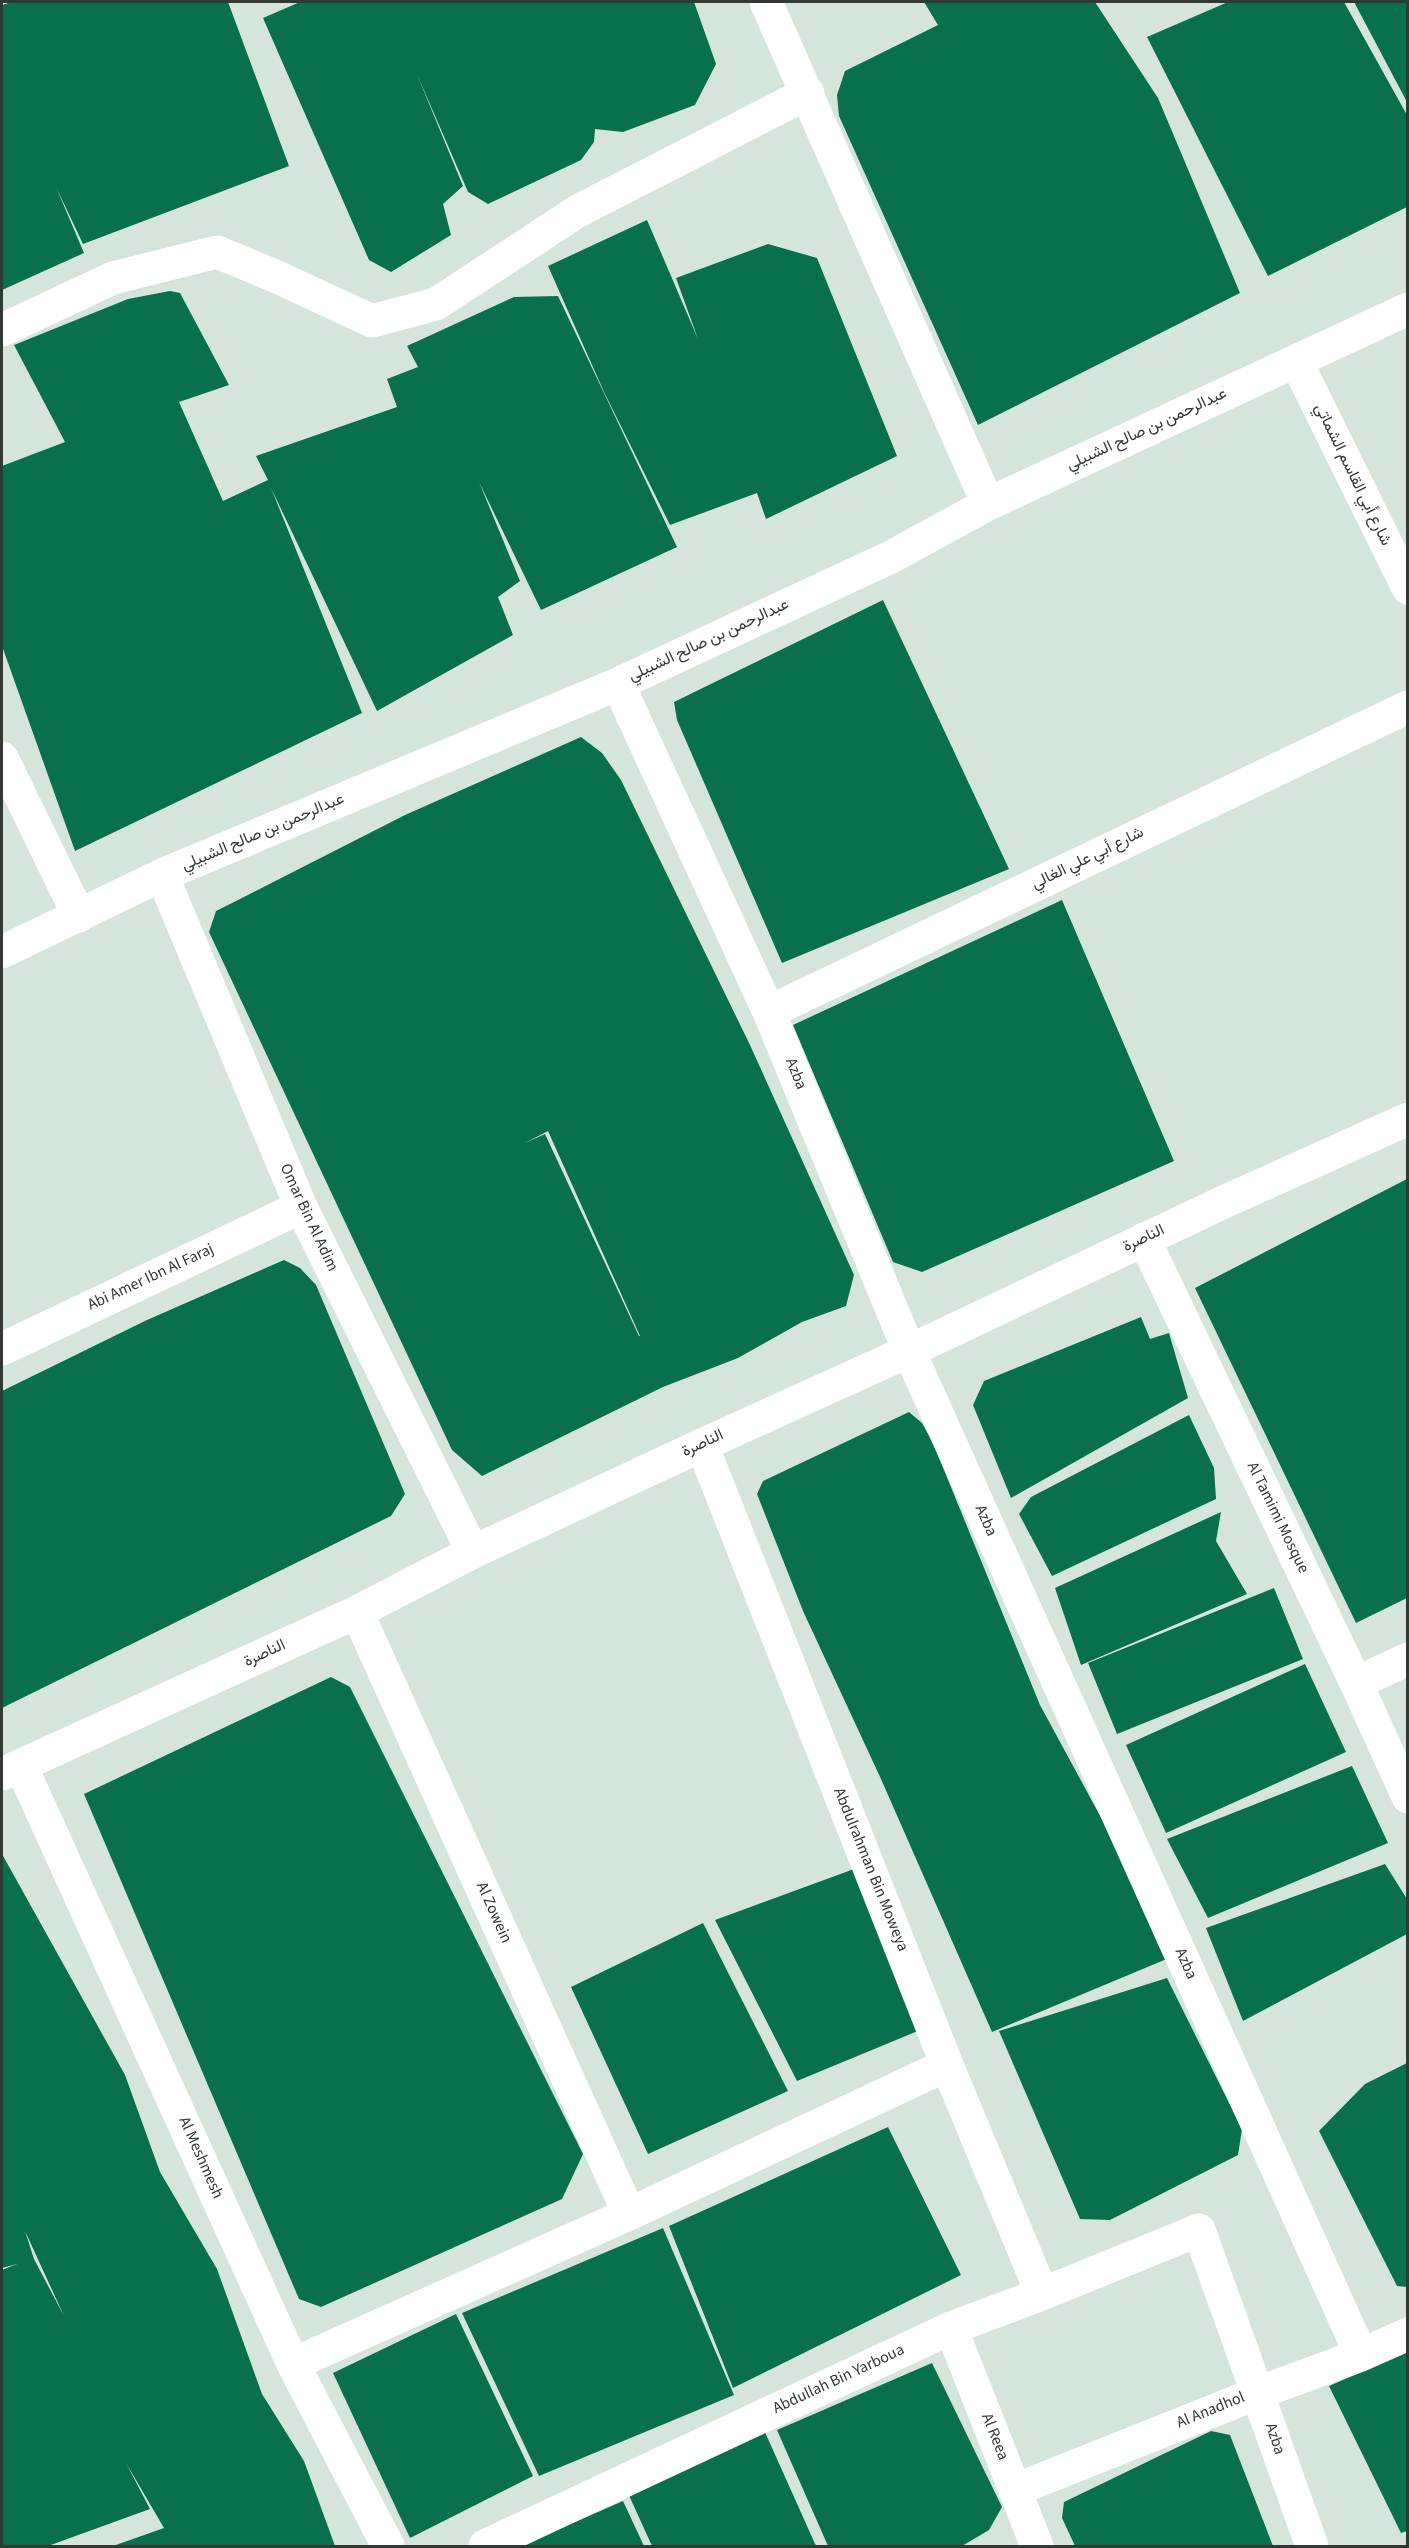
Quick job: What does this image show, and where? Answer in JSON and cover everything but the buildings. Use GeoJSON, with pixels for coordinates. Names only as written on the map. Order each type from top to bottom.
{"type":"FeatureCollection","features":[{"type":"Feature","properties":{"kind":"street"},"geometry":{"type":"LineString","coordinates":[[766,2],[988,504]]}},
{"type":"Feature","properties":{"kind":"street"},"geometry":{"type":"LineString","coordinates":[[2,330],[113,278],[217,252],[372,321],[435,304],[578,211],[808,93]]}},
{"type":"Feature","properties":{"kind":"street","name":"عبدالرحمن بن صالح الشبيلي"},"geometry":{"type":"LineString","coordinates":[[2,952],[162,875],[618,684],[891,556],[988,504],[1407,309]]}},
{"type":"Feature","properties":{"kind":"street","name":"شارع أبي القاسم الشماتي"},"geometry":{"type":"LineString","coordinates":[[1296,361],[1407,588]]}},
{"type":"Feature","properties":{"kind":"street","name":"Azba"},"geometry":{"type":"LineString","coordinates":[[618,684],[769,1012],[909,1351],[1361,2355]]}},
{"type":"Feature","properties":{"kind":"street","name":"شارع أبي علي الغالي"},"geometry":{"type":"LineString","coordinates":[[769,1012],[1407,707]]}},
{"type":"Feature","properties":{"kind":"street"},"geometry":{"type":"LineString","coordinates":[[2,758],[79,916]]}},
{"type":"Feature","properties":{"kind":"street","name":"Omar Bin Al Adim"},"geometry":{"type":"LineString","coordinates":[[162,875],[301,1207],[473,1552]]}},
{"type":"Feature","properties":{"kind":"street","name":"الناصرة"},"geometry":{"type":"LineString","coordinates":[[11,1770],[357,1612],[473,1552],[702,1444],[909,1351],[1144,1239],[1407,1119]]}},
{"type":"Feature","properties":{"kind":"street","name":"Abi Amer Ibn Al Faraj"},"geometry":{"type":"LineString","coordinates":[[2,1349],[301,1207]]}},
{"type":"Feature","properties":{"kind":"street","name":"Al Tamimi Mosque"},"geometry":{"type":"LineString","coordinates":[[1144,1239],[1356,1683],[1407,1797]]}},
{"type":"Feature","properties":{"kind":"street","name":"Abdulrahman Bin Moweya"},"geometry":{"type":"LineString","coordinates":[[702,1444],[947,2065],[1042,2294]]}},
{"type":"Feature","properties":{"kind":"street","name":"Al Zowein"},"geometry":{"type":"LineString","coordinates":[[357,1612],[629,2214]]}},
{"type":"Feature","properties":{"kind":"street"},"geometry":{"type":"LineString","coordinates":[[1356,1683],[1407,1659]]}},
{"type":"Feature","properties":{"kind":"street","name":"Al Meshmesh"},"geometry":{"type":"LineString","coordinates":[[11,1770],[293,2364],[387,2547]]}},
{"type":"Feature","properties":{"kind":"street"},"geometry":{"type":"LineString","coordinates":[[293,2364],[629,2214],[947,2065]]}},
{"type":"Feature","properties":{"kind":"street","name":"Azba"},"geometry":{"type":"LineString","coordinates":[[1199,2230],[1312,2547]]}},
{"type":"Feature","properties":{"kind":"street","name":"Abdullah Bin Yarboua"},"geometry":{"type":"LineString","coordinates":[[485,2547],[951,2328],[1042,2294],[1199,2230]]}},
{"type":"Feature","properties":{"kind":"street","name":"Al Reea"},"geometry":{"type":"LineString","coordinates":[[951,2328],[1037,2547]]}},
{"type":"Feature","properties":{"kind":"street","name":"Al Anadhol"},"geometry":{"type":"LineString","coordinates":[[1015,2490],[1258,2393],[1361,2355],[1407,2334]]}}]}
